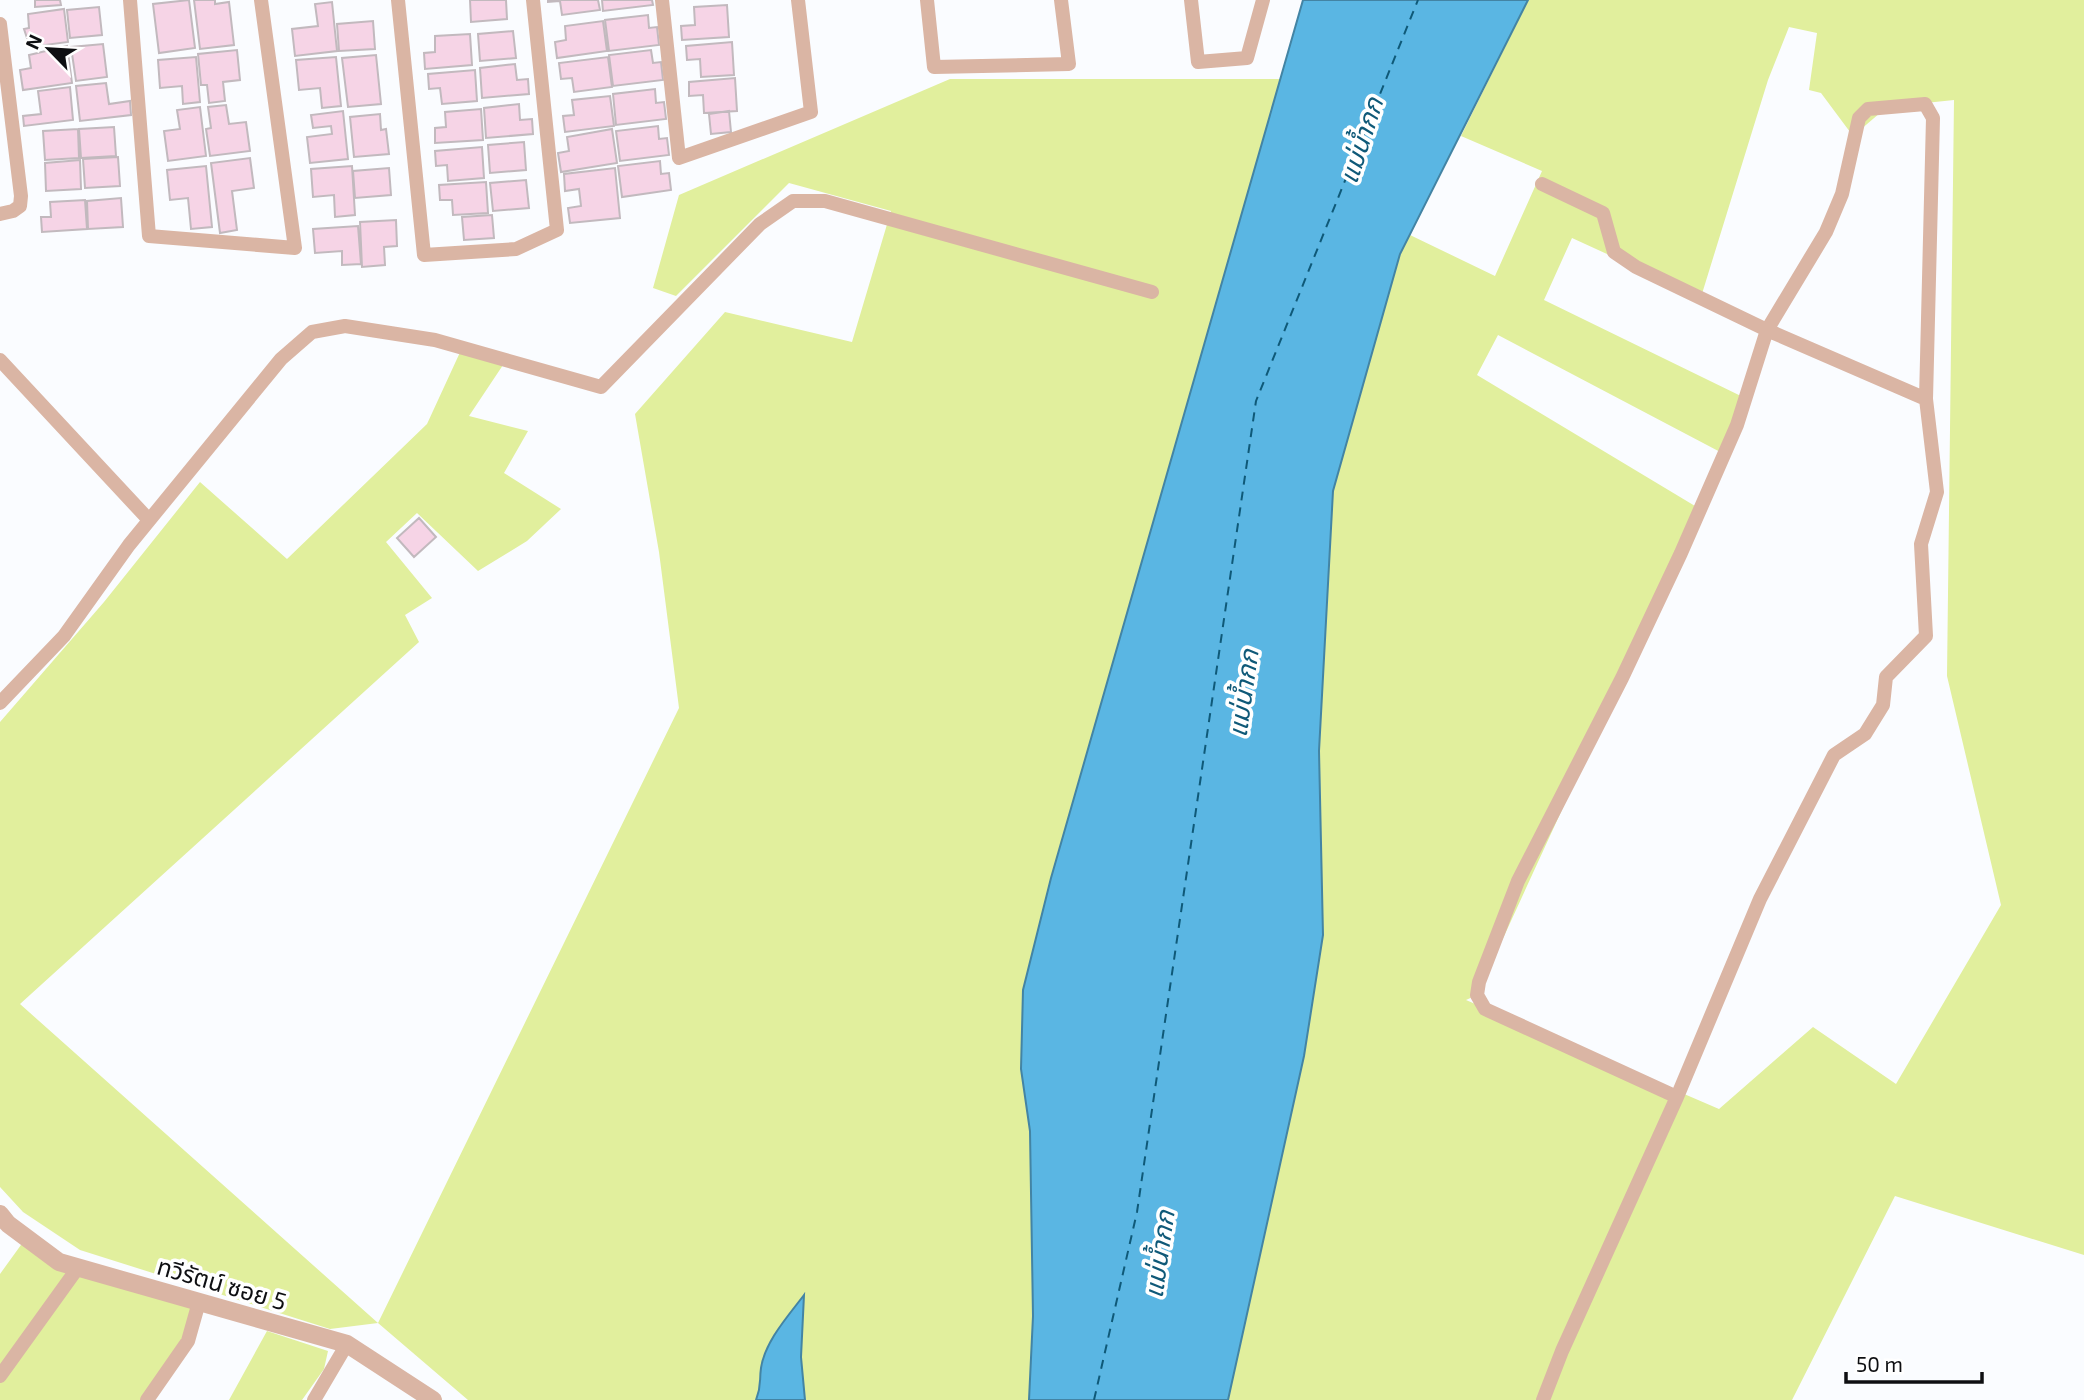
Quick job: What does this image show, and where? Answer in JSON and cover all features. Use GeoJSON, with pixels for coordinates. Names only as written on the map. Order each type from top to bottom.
{"type":"FeatureCollection","features":[{"type":"Feature","properties":{"kind":"street"},"geometry":{"type":"LineString","coordinates":[[130,0],[149,236],[295,248],[261,0]]}},
{"type":"Feature","properties":{"kind":"street"},"geometry":{"type":"LineString","coordinates":[[398,0],[424,255],[516,249],[556,230],[533,0]]}},
{"type":"Feature","properties":{"kind":"street"},"geometry":{"type":"LineString","coordinates":[[662,0],[679,158],[811,112],[798,0]]}},
{"type":"Feature","properties":{"kind":"street"},"geometry":{"type":"LineString","coordinates":[[927,0],[933,67],[1069,64],[1061,0]]}},
{"type":"Feature","properties":{"kind":"street"},"geometry":{"type":"LineString","coordinates":[[1191,0],[1198,62],[1247,58],[1263,0]]}},
{"type":"Feature","properties":{"kind":"street"},"geometry":{"type":"LineString","coordinates":[[0,24],[21,196],[20,206],[0,214]]}},
{"type":"Feature","properties":{"kind":"street"},"geometry":{"type":"LineString","coordinates":[[1543,1400],[1562,1351],[1677,1097],[1760,899],[1835,755],[1865,734],[1883,705],[1886,677],[1926,636],[1921,544],[1937,492],[1926,399],[1933,118],[1925,104],[1868,109],[1859,118],[1842,194],[1826,232],[1767,330],[1732,434],[1622,678],[1518,881],[1479,982],[1477,995],[1485,1009],[1677,1097]]}},
{"type":"Feature","properties":{"kind":"street"},"geometry":{"type":"LineString","coordinates":[[1542,184],[1603,213],[1614,252],[1636,267],[1767,330],[1926,399]]}},
{"type":"Feature","properties":{"kind":"street"},"geometry":{"type":"LineString","coordinates":[[0,703],[64,636],[149,520],[281,359],[312,332],[345,326],[435,340],[601,387],[751,232],[793,201],[825,201],[1152,292]]}},
{"type":"Feature","properties":{"kind":"street"},"geometry":{"type":"LineString","coordinates":[[0,360],[149,520]]}},
{"type":"Feature","properties":{"kind":"street","name":"ทวีรัตน์ ซอย 5"},"geometry":{"type":"LineString","coordinates":[[0,1214],[8,1224],[59,1262],[347,1344],[433,1400]]}},
{"type":"Feature","properties":{"kind":"street"},"geometry":{"type":"LineString","coordinates":[[0,1376],[77,1269]]}},
{"type":"Feature","properties":{"kind":"street"},"geometry":{"type":"LineString","coordinates":[[147,1400],[188,1342],[199,1302]]}},
{"type":"Feature","properties":{"kind":"street"},"geometry":{"type":"LineString","coordinates":[[314,1400],[347,1344]]}},
{"type":"Feature","properties":{"kind":"green space"},"geometry":{"type":"Polygon","coordinates":[[[1528,0],[2084,0],[2084,1255],[1895,1196],[1792,1400],[1228,1400],[1323,935],[1319,751],[1333,491],[1400,254],[1410,235],[1495,276],[1542,171],[1461,136],[1528,0]],[[1789,27],[1768,80],[1701,297],[1572,238],[1544,300],[1745,398],[1724,454],[1498,335],[1477,375],[1700,509],[1477,995],[1466,1000],[1719,1109],[1813,1027],[1896,1084],[2001,905],[1947,676],[1954,100],[1887,107],[1853,136],[1821,93],[1809,90],[1817,33],[1789,27]]]}},
{"type":"Feature","properties":{"kind":"green space"},"geometry":{"type":"Polygon","coordinates":[[[950,79],[1280,79],[1051,878],[1021,1069],[1030,1131],[1033,1316],[1029,1400],[468,1400],[378,1323],[679,708],[659,552],[635,414],[725,312],[852,342],[891,211],[789,183],[676,296],[653,288],[679,195],[950,79]]]}},
{"type":"Feature","properties":{"kind":"green space"},"geometry":{"type":"Polygon","coordinates":[[[462,348],[503,365],[469,416],[528,431],[504,473],[561,509],[527,541],[478,571],[417,513],[386,542],[432,598],[405,615],[419,642],[20,1004],[378,1323],[330,1329],[80,1250],[23,1212],[0,1187],[0,722],[104,602],[200,482],[287,559],[427,424],[462,348]]]}},
{"type":"Feature","properties":{"kind":"green space"},"geometry":{"type":"Polygon","coordinates":[[[26,1238],[59,1262],[199,1302],[188,1341],[147,1400],[0,1400],[0,1274],[26,1238]]]}},
{"type":"Feature","properties":{"kind":"green space"},"geometry":{"type":"Polygon","coordinates":[[[267,1331],[328,1351],[324,1369],[302,1400],[229,1400],[267,1331]]]}},
{"type":"Feature","properties":{"kind":"water","name":"แม่น้ำกก"},"geometry":{"type":"Polygon","coordinates":[[[1303,0],[1528,0],[1400,254],[1333,491],[1319,751],[1323,935],[1304,1056],[1228,1400],[1029,1400],[1033,1316],[1030,1131],[1021,1069],[1023,990],[1051,878],[1303,0]]]}},
{"type":"Feature","properties":{"kind":"water"},"geometry":{"type":"Polygon","coordinates":[[[804,1295],[801,1357],[805,1400],[756,1400],[767,1348],[804,1295]]]}},
{"type":"Feature","properties":{"kind":"building"},"geometry":{"type":"Polygon","coordinates":[[[35,0],[60,0],[61,5],[35,7],[35,0]]]}},
{"type":"Feature","properties":{"kind":"building"},"geometry":{"type":"Polygon","coordinates":[[[189,0],[195,48],[159,53],[153,4],[189,0]]]}},
{"type":"Feature","properties":{"kind":"building"},"geometry":{"type":"Polygon","coordinates":[[[194,0],[215,0],[215,4],[229,2],[234,45],[200,49],[194,0]]]}},
{"type":"Feature","properties":{"kind":"building"},"geometry":{"type":"Polygon","coordinates":[[[470,0],[506,0],[507,19],[471,22],[470,0]]]}},
{"type":"Feature","properties":{"kind":"building"},"geometry":{"type":"Polygon","coordinates":[[[548,0],[598,0],[600,10],[562,15],[560,1],[548,0]]]}},
{"type":"Feature","properties":{"kind":"building"},"geometry":{"type":"Polygon","coordinates":[[[602,0],[652,0],[653,5],[603,11],[602,0]]]}},
{"type":"Feature","properties":{"kind":"building"},"geometry":{"type":"Polygon","coordinates":[[[332,2],[337,51],[295,56],[292,29],[318,26],[315,4],[332,2]]]}},
{"type":"Feature","properties":{"kind":"building"},"geometry":{"type":"Polygon","coordinates":[[[727,5],[729,37],[682,40],[681,26],[695,25],[694,7],[727,5]]]}},
{"type":"Feature","properties":{"kind":"building"},"geometry":{"type":"Polygon","coordinates":[[[99,7],[102,35],[70,38],[67,10],[99,7]]]}},
{"type":"Feature","properties":{"kind":"building"},"geometry":{"type":"Polygon","coordinates":[[[64,9],[68,42],[30,47],[24,29],[29,28],[28,14],[64,9]]]}},
{"type":"Feature","properties":{"kind":"building"},"geometry":{"type":"Polygon","coordinates":[[[648,15],[649,28],[657,27],[659,45],[609,51],[605,20],[648,15]]]}},
{"type":"Feature","properties":{"kind":"building"},"geometry":{"type":"Polygon","coordinates":[[[373,21],[375,49],[339,51],[337,24],[373,21]]]}},
{"type":"Feature","properties":{"kind":"building"},"geometry":{"type":"Polygon","coordinates":[[[603,21],[607,51],[557,58],[555,42],[566,40],[565,26],[603,21]]]}},
{"type":"Feature","properties":{"kind":"building"},"geometry":{"type":"Polygon","coordinates":[[[513,31],[516,58],[480,61],[478,34],[513,31]]]}},
{"type":"Feature","properties":{"kind":"building"},"geometry":{"type":"Polygon","coordinates":[[[470,34],[472,65],[425,69],[424,53],[435,52],[435,36],[470,34]]]}},
{"type":"Feature","properties":{"kind":"building"},"geometry":{"type":"Polygon","coordinates":[[[732,42],[734,75],[701,77],[700,59],[687,60],[686,46],[732,42]]]}},
{"type":"Feature","properties":{"kind":"building"},"geometry":{"type":"Polygon","coordinates":[[[103,44],[107,77],[76,81],[71,47],[103,44]]]}},
{"type":"Feature","properties":{"kind":"building"},"geometry":{"type":"Polygon","coordinates":[[[67,46],[72,83],[23,90],[20,70],[31,68],[29,55],[67,46]]]}},
{"type":"Feature","properties":{"kind":"building"},"geometry":{"type":"Polygon","coordinates":[[[237,50],[240,80],[223,82],[225,101],[209,103],[207,85],[201,85],[198,54],[237,50]]]}},
{"type":"Feature","properties":{"kind":"building"},"geometry":{"type":"Polygon","coordinates":[[[651,50],[653,63],[661,62],[663,80],[613,86],[609,55],[651,50]]]}},
{"type":"Feature","properties":{"kind":"building"},"geometry":{"type":"Polygon","coordinates":[[[376,55],[381,104],[348,107],[342,58],[376,55]]]}},
{"type":"Feature","properties":{"kind":"building"},"geometry":{"type":"Polygon","coordinates":[[[196,57],[200,102],[183,104],[182,86],[160,88],[158,60],[196,57]]]}},
{"type":"Feature","properties":{"kind":"building"},"geometry":{"type":"Polygon","coordinates":[[[336,57],[341,106],[322,108],[320,88],[299,90],[296,60],[336,57]]]}},
{"type":"Feature","properties":{"kind":"building"},"geometry":{"type":"Polygon","coordinates":[[[608,57],[612,87],[574,92],[572,78],[561,79],[559,63],[608,57]]]}},
{"type":"Feature","properties":{"kind":"building"},"geometry":{"type":"Polygon","coordinates":[[[515,64],[517,80],[528,79],[529,94],[482,98],[480,68],[515,64]]]}},
{"type":"Feature","properties":{"kind":"building"},"geometry":{"type":"Polygon","coordinates":[[[475,70],[477,101],[442,104],[440,88],[429,89],[428,74],[475,70]]]}},
{"type":"Feature","properties":{"kind":"building"},"geometry":{"type":"Polygon","coordinates":[[[735,78],[737,111],[704,113],[703,95],[689,96],[689,82],[735,78]]]}},
{"type":"Feature","properties":{"kind":"building"},"geometry":{"type":"Polygon","coordinates":[[[106,83],[109,104],[130,101],[131,115],[80,121],[76,86],[106,83]]]}},
{"type":"Feature","properties":{"kind":"building"},"geometry":{"type":"Polygon","coordinates":[[[70,87],[73,120],[24,126],[23,116],[41,114],[38,91],[70,87]]]}},
{"type":"Feature","properties":{"kind":"building"},"geometry":{"type":"Polygon","coordinates":[[[655,89],[656,103],[664,102],[666,119],[616,125],[613,94],[655,89]]]}},
{"type":"Feature","properties":{"kind":"building"},"geometry":{"type":"Polygon","coordinates":[[[610,96],[614,126],[565,132],[563,116],[574,115],[572,100],[610,96]]]}},
{"type":"Feature","properties":{"kind":"building"},"geometry":{"type":"Polygon","coordinates":[[[519,104],[520,120],[532,119],[533,134],[486,138],[484,108],[519,104]]]}},
{"type":"Feature","properties":{"kind":"building"},"geometry":{"type":"Polygon","coordinates":[[[226,105],[229,124],[246,122],[250,151],[210,156],[206,129],[211,128],[208,107],[226,105]]]}},
{"type":"Feature","properties":{"kind":"building"},"geometry":{"type":"Polygon","coordinates":[[[200,107],[206,156],[168,161],[164,131],[180,129],[177,110],[200,107]]]}},
{"type":"Feature","properties":{"kind":"building"},"geometry":{"type":"Polygon","coordinates":[[[481,109],[483,140],[435,143],[435,128],[446,127],[445,112],[481,109]]]}},
{"type":"Feature","properties":{"kind":"building"},"geometry":{"type":"Polygon","coordinates":[[[343,111],[348,159],[310,163],[307,137],[332,134],[331,126],[313,128],[311,115],[343,111]]]}},
{"type":"Feature","properties":{"kind":"building"},"geometry":{"type":"Polygon","coordinates":[[[729,111],[731,132],[711,134],[709,114],[729,111]]]}},
{"type":"Feature","properties":{"kind":"building"},"geometry":{"type":"Polygon","coordinates":[[[380,114],[381,130],[386,129],[389,154],[354,157],[350,117],[380,114]]]}},
{"type":"Feature","properties":{"kind":"building"},"geometry":{"type":"Polygon","coordinates":[[[658,126],[659,139],[667,138],[669,155],[620,161],[616,131],[658,126]]]}},
{"type":"Feature","properties":{"kind":"building"},"geometry":{"type":"Polygon","coordinates":[[[114,127],[116,156],[81,158],[79,129],[114,127]]]}},
{"type":"Feature","properties":{"kind":"building"},"geometry":{"type":"Polygon","coordinates":[[[78,129],[79,158],[45,160],[43,131],[78,129]]]}},
{"type":"Feature","properties":{"kind":"building"},"geometry":{"type":"Polygon","coordinates":[[[612,129],[617,163],[561,172],[558,153],[569,151],[567,137],[612,129]]]}},
{"type":"Feature","properties":{"kind":"building"},"geometry":{"type":"Polygon","coordinates":[[[524,142],[526,170],[490,173],[488,145],[524,142]]]}},
{"type":"Feature","properties":{"kind":"building"},"geometry":{"type":"Polygon","coordinates":[[[482,147],[484,178],[448,181],[447,165],[436,166],[435,151],[482,147]]]}},
{"type":"Feature","properties":{"kind":"building"},"geometry":{"type":"Polygon","coordinates":[[[118,157],[120,186],[85,188],[83,159],[118,157]]]}},
{"type":"Feature","properties":{"kind":"building"},"geometry":{"type":"Polygon","coordinates":[[[250,158],[254,188],[232,191],[237,230],[220,233],[211,163],[250,158]]]}},
{"type":"Feature","properties":{"kind":"building"},"geometry":{"type":"Polygon","coordinates":[[[80,160],[81,189],[46,191],[45,163],[80,160]]]}},
{"type":"Feature","properties":{"kind":"building"},"geometry":{"type":"Polygon","coordinates":[[[660,161],[661,174],[669,173],[671,190],[622,197],[618,166],[660,161]]]}},
{"type":"Feature","properties":{"kind":"building"},"geometry":{"type":"Polygon","coordinates":[[[206,166],[212,227],[191,229],[188,198],[170,200],[167,170],[206,166]]]}},
{"type":"Feature","properties":{"kind":"building"},"geometry":{"type":"Polygon","coordinates":[[[352,166],[355,215],[335,217],[334,195],[313,197],[311,169],[352,166]]]}},
{"type":"Feature","properties":{"kind":"building"},"geometry":{"type":"Polygon","coordinates":[[[389,168],[391,195],[355,198],[353,171],[389,168]]]}},
{"type":"Feature","properties":{"kind":"building"},"geometry":{"type":"Polygon","coordinates":[[[615,168],[620,218],[570,223],[568,208],[581,206],[579,189],[565,191],[564,174],[615,168]]]}},
{"type":"Feature","properties":{"kind":"building"},"geometry":{"type":"Polygon","coordinates":[[[526,180],[529,208],[493,211],[490,183],[526,180]]]}},
{"type":"Feature","properties":{"kind":"building"},"geometry":{"type":"Polygon","coordinates":[[[486,182],[488,213],[453,215],[452,200],[440,200],[439,185],[486,182]]]}},
{"type":"Feature","properties":{"kind":"building"},"geometry":{"type":"Polygon","coordinates":[[[121,198],[123,227],[88,229],[87,201],[121,198]]]}},
{"type":"Feature","properties":{"kind":"building"},"geometry":{"type":"Polygon","coordinates":[[[85,200],[87,229],[42,232],[41,217],[51,217],[50,202],[85,200]]]}},
{"type":"Feature","properties":{"kind":"building"},"geometry":{"type":"Polygon","coordinates":[[[492,215],[494,238],[464,240],[462,217],[492,215]]]}},
{"type":"Feature","properties":{"kind":"building"},"geometry":{"type":"Polygon","coordinates":[[[396,220],[397,246],[384,247],[385,265],[362,267],[360,222],[396,220]]]}},
{"type":"Feature","properties":{"kind":"building"},"geometry":{"type":"Polygon","coordinates":[[[358,226],[361,264],[342,265],[342,251],[315,253],[313,229],[358,226]]]}},
{"type":"Feature","properties":{"kind":"building"},"geometry":{"type":"Polygon","coordinates":[[[419,518],[436,537],[414,557],[397,538],[419,518]]]}},
{"type":"Feature","properties":{"kind":"ferry route"},"geometry":{"type":"LineString","coordinates":[[1094,1400],[1137,1212],[1256,401],[1418,0]]}}]}
